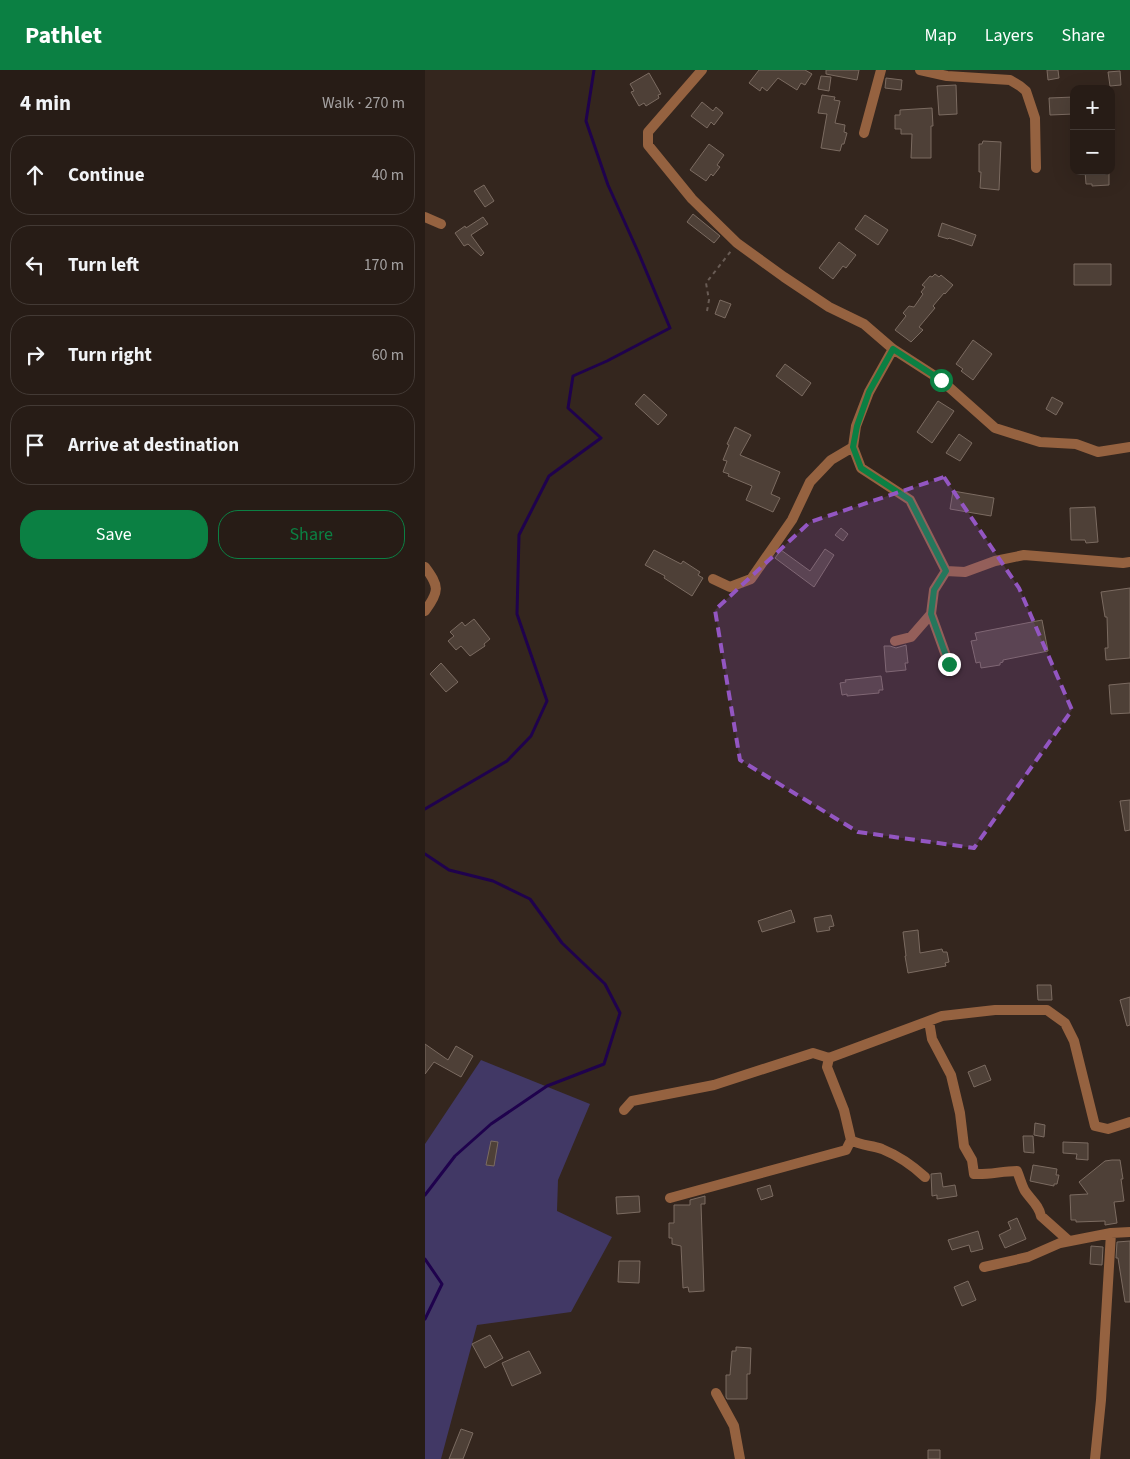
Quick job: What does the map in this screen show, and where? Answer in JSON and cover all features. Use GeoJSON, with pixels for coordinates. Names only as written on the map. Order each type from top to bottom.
{"type":"FeatureCollection","features":[{"type":"Feature","properties":{"kind":"street"},"geometry":{"type":"LineString","coordinates":[[702,70],[648,132],[648,145],[693,199],[737,243],[829,307],[864,324],[893,349],[941,380],[995,428],[1040,442],[1076,444],[1098,452],[1130,447]]}},
{"type":"Feature","properties":{"kind":"street"},"geometry":{"type":"LineString","coordinates":[[864,134],[881,70]]}},
{"type":"Feature","properties":{"kind":"street"},"geometry":{"type":"LineString","coordinates":[[920,70],[947,76],[1010,80],[1026,91],[1035,118],[1036,168]]}},
{"type":"Feature","properties":{"kind":"street"},"geometry":{"type":"LineString","coordinates":[[425,217],[441,224]]}},
{"type":"Feature","properties":{"kind":"street"},"geometry":{"type":"LineString","coordinates":[[893,349],[869,392],[857,426],[853,447],[861,468],[910,500],[946,571]]}},
{"type":"Feature","properties":{"kind":"street"},"geometry":{"type":"LineString","coordinates":[[713,579],[730,587],[751,578],[792,520],[810,482],[831,460],[853,447]]}},
{"type":"Feature","properties":{"kind":"street"},"geometry":{"type":"LineString","coordinates":[[946,571],[965,572],[995,561],[1024,555],[1130,562]]}},
{"type":"Feature","properties":{"kind":"street"},"geometry":{"type":"LineString","coordinates":[[425,567],[436,582],[435,597],[425,611]]}},
{"type":"Feature","properties":{"kind":"street"},"geometry":{"type":"LineString","coordinates":[[946,571],[934,590],[931,614],[949,664]]}},
{"type":"Feature","properties":{"kind":"street"},"geometry":{"type":"LineString","coordinates":[[895,642],[911,637],[931,614]]}},
{"type":"Feature","properties":{"kind":"street"},"geometry":{"type":"LineString","coordinates":[[624,1110],[632,1101],[714,1085],[813,1054],[829,1058],[942,1016],[995,1010],[1047,1010],[1065,1023],[1074,1041],[1095,1126],[1108,1128],[1130,1122]]}},
{"type":"Feature","properties":{"kind":"street"},"geometry":{"type":"LineString","coordinates":[[929,1021],[932,1039],[951,1075],[960,1113],[964,1146],[972,1160],[974,1174],[987,1175],[1017,1171],[1025,1191],[1035,1201],[1041,1216],[1069,1241]]}},
{"type":"Feature","properties":{"kind":"street"},"geometry":{"type":"LineString","coordinates":[[670,1198],[846,1150],[851,1140],[844,1110],[827,1067],[829,1058]]}},
{"type":"Feature","properties":{"kind":"street"},"geometry":{"type":"LineString","coordinates":[[851,1140],[858,1144],[880,1148],[908,1162],[925,1177]]}},
{"type":"Feature","properties":{"kind":"street"},"geometry":{"type":"LineString","coordinates":[[984,1267],[1028,1257],[1060,1243],[1111,1233],[1130,1232]]}},
{"type":"Feature","properties":{"kind":"street"},"geometry":{"type":"LineString","coordinates":[[1095,1459],[1101,1400],[1111,1233]]}},
{"type":"Feature","properties":{"kind":"street"},"geometry":{"type":"LineString","coordinates":[[716,1393],[734,1426],[740,1459]]}},
{"type":"Feature","properties":{"kind":"path"},"geometry":{"type":"LineString","coordinates":[[707,311],[709,300],[706,283],[737,243]]}},
{"type":"Feature","properties":{"kind":"highlighted area"},"geometry":{"type":"Polygon","coordinates":[[[944,477],[1019,588],[1072,710],[974,848],[858,832],[740,760],[715,610],[810,522],[944,477]]]}},
{"type":"Feature","properties":{"kind":"shaded area"},"geometry":{"type":"Polygon","coordinates":[[[481,1060],[590,1104],[558,1180],[557,1211],[612,1237],[571,1312],[477,1325],[441,1459],[425,1459],[425,1144],[481,1060]]]}},
{"type":"Feature","properties":{"kind":"building"},"geometry":{"type":"Polygon","coordinates":[[[759,70],[805,70],[812,74],[805,85],[801,83],[797,90],[778,78],[767,91],[762,87],[760,91],[749,83],[759,70]]]}},
{"type":"Feature","properties":{"kind":"building"},"geometry":{"type":"Polygon","coordinates":[[[826,70],[859,70],[857,80],[826,74],[826,70]]]}},
{"type":"Feature","properties":{"kind":"building"},"geometry":{"type":"Polygon","coordinates":[[[1047,70],[1058,70],[1059,78],[1048,80],[1047,70]]]}},
{"type":"Feature","properties":{"kind":"building"},"geometry":{"type":"Polygon","coordinates":[[[1120,71],[1121,85],[1110,85],[1108,72],[1120,71]]]}},
{"type":"Feature","properties":{"kind":"building"},"geometry":{"type":"Polygon","coordinates":[[[649,73],[661,94],[658,95],[659,98],[646,106],[644,103],[639,106],[631,92],[634,91],[630,84],[649,73]]]}},
{"type":"Feature","properties":{"kind":"building"},"geometry":{"type":"Polygon","coordinates":[[[821,76],[831,77],[829,91],[818,89],[821,76]]]}},
{"type":"Feature","properties":{"kind":"building"},"geometry":{"type":"Polygon","coordinates":[[[886,78],[902,80],[901,90],[885,88],[886,78]]]}},
{"type":"Feature","properties":{"kind":"building"},"geometry":{"type":"Polygon","coordinates":[[[956,85],[957,114],[939,115],[937,86],[956,85]]]}},
{"type":"Feature","properties":{"kind":"building"},"geometry":{"type":"Polygon","coordinates":[[[822,95],[835,97],[834,100],[840,101],[835,123],[845,125],[844,132],[847,133],[840,151],[821,148],[827,114],[818,113],[822,95]]]}},
{"type":"Feature","properties":{"kind":"building"},"geometry":{"type":"Polygon","coordinates":[[[1070,97],[1070,114],[1050,115],[1049,98],[1070,97]]]}},
{"type":"Feature","properties":{"kind":"building"},"geometry":{"type":"Polygon","coordinates":[[[702,102],[713,111],[716,107],[723,113],[714,125],[711,122],[707,128],[691,116],[702,102]]]}},
{"type":"Feature","properties":{"kind":"building"},"geometry":{"type":"Polygon","coordinates":[[[932,108],[931,158],[911,158],[912,134],[901,134],[901,129],[895,129],[895,115],[900,115],[900,110],[932,108]]]}},
{"type":"Feature","properties":{"kind":"building"},"geometry":{"type":"Polygon","coordinates":[[[983,141],[1001,142],[999,190],[980,188],[979,144],[982,144],[983,141]]]}},
{"type":"Feature","properties":{"kind":"building"},"geometry":{"type":"Polygon","coordinates":[[[709,144],[724,155],[717,165],[720,167],[706,181],[690,170],[709,144]]]}},
{"type":"Feature","properties":{"kind":"building"},"geometry":{"type":"Polygon","coordinates":[[[1085,175],[1109,175],[1109,185],[1092,186],[1092,184],[1086,184],[1085,175]]]}},
{"type":"Feature","properties":{"kind":"building"},"geometry":{"type":"Polygon","coordinates":[[[484,185],[494,201],[485,207],[474,191],[484,185]]]}},
{"type":"Feature","properties":{"kind":"building"},"geometry":{"type":"Polygon","coordinates":[[[693,214],[720,236],[714,243],[687,222],[693,214]]]}},
{"type":"Feature","properties":{"kind":"building"},"geometry":{"type":"Polygon","coordinates":[[[865,215],[888,230],[878,245],[855,229],[865,215]]]}},
{"type":"Feature","properties":{"kind":"building"},"geometry":{"type":"Polygon","coordinates":[[[483,217],[488,224],[471,235],[484,253],[481,256],[468,244],[464,246],[455,233],[483,217]]]}},
{"type":"Feature","properties":{"kind":"building"},"geometry":{"type":"Polygon","coordinates":[[[942,223],[976,235],[972,246],[938,236],[942,223]]]}},
{"type":"Feature","properties":{"kind":"building"},"geometry":{"type":"Polygon","coordinates":[[[839,242],[856,255],[846,268],[843,266],[833,279],[819,268],[839,242]]]}},
{"type":"Feature","properties":{"kind":"building"},"geometry":{"type":"Polygon","coordinates":[[[1074,264],[1111,264],[1111,285],[1074,285],[1074,264]]]}},
{"type":"Feature","properties":{"kind":"building"},"geometry":{"type":"Polygon","coordinates":[[[935,274],[939,277],[941,275],[953,285],[933,306],[935,308],[919,327],[923,330],[911,342],[895,330],[906,316],[903,313],[909,306],[914,307],[923,294],[921,292],[925,287],[922,285],[930,276],[932,277],[935,274]]]}},
{"type":"Feature","properties":{"kind":"building"},"geometry":{"type":"Polygon","coordinates":[[[720,300],[731,304],[725,318],[715,314],[720,300]]]}},
{"type":"Feature","properties":{"kind":"building"},"geometry":{"type":"Polygon","coordinates":[[[973,340],[992,354],[973,380],[961,371],[963,369],[956,364],[973,340]]]}},
{"type":"Feature","properties":{"kind":"building"},"geometry":{"type":"Polygon","coordinates":[[[785,364],[811,383],[802,396],[776,376],[785,364]]]}},
{"type":"Feature","properties":{"kind":"building"},"geometry":{"type":"Polygon","coordinates":[[[644,394],[667,415],[658,425],[635,404],[644,394]]]}},
{"type":"Feature","properties":{"kind":"building"},"geometry":{"type":"Polygon","coordinates":[[[1052,397],[1063,403],[1056,415],[1046,409],[1052,397]]]}},
{"type":"Feature","properties":{"kind":"building"},"geometry":{"type":"Polygon","coordinates":[[[938,401],[954,411],[932,443],[917,432],[938,401]]]}},
{"type":"Feature","properties":{"kind":"building"},"geometry":{"type":"Polygon","coordinates":[[[735,427],[751,435],[740,455],[780,472],[771,494],[780,498],[773,512],[746,500],[752,486],[723,472],[727,461],[723,460],[729,445],[727,444],[735,427]]]}},
{"type":"Feature","properties":{"kind":"building"},"geometry":{"type":"Polygon","coordinates":[[[959,434],[972,443],[960,461],[946,453],[959,434]]]}},
{"type":"Feature","properties":{"kind":"building"},"geometry":{"type":"Polygon","coordinates":[[[953,491],[994,498],[991,516],[950,509],[953,491]]]}},
{"type":"Feature","properties":{"kind":"building"},"geometry":{"type":"Polygon","coordinates":[[[1095,507],[1098,542],[1086,543],[1085,540],[1071,540],[1070,508],[1095,507]]]}},
{"type":"Feature","properties":{"kind":"building"},"geometry":{"type":"Polygon","coordinates":[[[841,528],[848,534],[843,541],[835,535],[841,528]]]}},
{"type":"Feature","properties":{"kind":"building"},"geometry":{"type":"Polygon","coordinates":[[[825,549],[834,555],[814,587],[775,558],[781,550],[810,571],[825,549]]]}},
{"type":"Feature","properties":{"kind":"building"},"geometry":{"type":"Polygon","coordinates":[[[654,550],[681,564],[683,561],[700,572],[698,575],[703,578],[692,596],[664,578],[665,576],[645,565],[654,550]]]}},
{"type":"Feature","properties":{"kind":"building"},"geometry":{"type":"Polygon","coordinates":[[[1130,588],[1130,658],[1106,660],[1105,648],[1108,648],[1107,617],[1105,617],[1101,592],[1130,588]]]}},
{"type":"Feature","properties":{"kind":"building"},"geometry":{"type":"Polygon","coordinates":[[[474,619],[490,639],[484,644],[485,646],[470,656],[461,646],[456,650],[448,641],[454,636],[450,632],[462,622],[465,626],[474,619]]]}},
{"type":"Feature","properties":{"kind":"building"},"geometry":{"type":"Polygon","coordinates":[[[1042,620],[1048,651],[1003,660],[1000,665],[981,668],[980,662],[976,663],[971,641],[977,640],[975,633],[1042,620]]]}},
{"type":"Feature","properties":{"kind":"building"},"geometry":{"type":"Polygon","coordinates":[[[906,645],[908,663],[905,663],[906,670],[886,672],[884,646],[896,648],[906,645]]]}},
{"type":"Feature","properties":{"kind":"building"},"geometry":{"type":"Polygon","coordinates":[[[441,663],[458,682],[446,692],[430,674],[441,663]]]}},
{"type":"Feature","properties":{"kind":"building"},"geometry":{"type":"Polygon","coordinates":[[[881,676],[883,690],[879,690],[879,693],[842,695],[840,683],[846,682],[845,680],[881,676]]]}},
{"type":"Feature","properties":{"kind":"building"},"geometry":{"type":"Polygon","coordinates":[[[1130,683],[1130,713],[1111,714],[1109,685],[1130,683]]]}},
{"type":"Feature","properties":{"kind":"building"},"geometry":{"type":"Polygon","coordinates":[[[1130,800],[1130,830],[1125,831],[1120,801],[1130,800]]]}},
{"type":"Feature","properties":{"kind":"building"},"geometry":{"type":"Polygon","coordinates":[[[791,910],[795,922],[762,932],[758,921],[791,910]]]}},
{"type":"Feature","properties":{"kind":"building"},"geometry":{"type":"Polygon","coordinates":[[[831,915],[834,926],[829,927],[830,930],[817,932],[814,918],[831,915]]]}},
{"type":"Feature","properties":{"kind":"building"},"geometry":{"type":"Polygon","coordinates":[[[918,930],[920,953],[942,949],[943,952],[947,952],[949,962],[945,963],[946,966],[908,973],[903,932],[918,930]]]}},
{"type":"Feature","properties":{"kind":"building"},"geometry":{"type":"Polygon","coordinates":[[[1037,985],[1051,985],[1052,1000],[1038,1000],[1037,985]]]}},
{"type":"Feature","properties":{"kind":"building"},"geometry":{"type":"Polygon","coordinates":[[[1130,997],[1130,1025],[1127,1026],[1120,1000],[1130,997]]]}},
{"type":"Feature","properties":{"kind":"building"},"geometry":{"type":"Polygon","coordinates":[[[425,1044],[448,1060],[456,1046],[473,1056],[461,1077],[434,1062],[425,1074],[425,1044]]]}},
{"type":"Feature","properties":{"kind":"building"},"geometry":{"type":"Polygon","coordinates":[[[985,1065],[991,1080],[974,1087],[968,1072],[985,1065]]]}},
{"type":"Feature","properties":{"kind":"building"},"geometry":{"type":"Polygon","coordinates":[[[1035,1123],[1045,1125],[1044,1137],[1034,1135],[1035,1123]]]}},
{"type":"Feature","properties":{"kind":"building"},"geometry":{"type":"Polygon","coordinates":[[[1023,1136],[1033,1136],[1034,1153],[1024,1152],[1023,1136]]]}},
{"type":"Feature","properties":{"kind":"building"},"geometry":{"type":"Polygon","coordinates":[[[491,1141],[498,1142],[494,1166],[486,1165],[491,1141]]]}},
{"type":"Feature","properties":{"kind":"building"},"geometry":{"type":"Polygon","coordinates":[[[1063,1142],[1088,1143],[1088,1160],[1076,1159],[1077,1154],[1063,1153],[1063,1142]]]}},
{"type":"Feature","properties":{"kind":"building"},"geometry":{"type":"Polygon","coordinates":[[[1120,1160],[1123,1179],[1121,1179],[1124,1201],[1114,1202],[1117,1223],[1105,1225],[1105,1221],[1076,1222],[1076,1220],[1071,1220],[1070,1195],[1088,1194],[1079,1182],[1105,1161],[1120,1160]]]}},
{"type":"Feature","properties":{"kind":"building"},"geometry":{"type":"Polygon","coordinates":[[[1033,1165],[1057,1169],[1056,1175],[1059,1175],[1057,1184],[1054,1184],[1054,1186],[1030,1181],[1033,1165]]]}},
{"type":"Feature","properties":{"kind":"building"},"geometry":{"type":"Polygon","coordinates":[[[941,1173],[943,1187],[955,1185],[957,1196],[937,1199],[937,1195],[932,1196],[931,1174],[941,1173]]]}},
{"type":"Feature","properties":{"kind":"building"},"geometry":{"type":"Polygon","coordinates":[[[770,1185],[773,1196],[761,1200],[757,1189],[770,1185]]]}},
{"type":"Feature","properties":{"kind":"building"},"geometry":{"type":"Polygon","coordinates":[[[639,1196],[640,1212],[617,1214],[616,1197],[639,1196]]]}},
{"type":"Feature","properties":{"kind":"building"},"geometry":{"type":"Polygon","coordinates":[[[705,1196],[705,1204],[701,1204],[704,1291],[689,1292],[688,1287],[683,1288],[681,1246],[672,1244],[672,1238],[669,1238],[669,1223],[674,1223],[674,1205],[690,1205],[690,1200],[705,1196]]]}},
{"type":"Feature","properties":{"kind":"building"},"geometry":{"type":"Polygon","coordinates":[[[1017,1218],[1026,1239],[1005,1248],[999,1235],[1011,1229],[1008,1222],[1017,1218]]]}},
{"type":"Feature","properties":{"kind":"building"},"geometry":{"type":"Polygon","coordinates":[[[978,1231],[983,1249],[971,1252],[969,1245],[952,1250],[948,1240],[978,1231]]]}},
{"type":"Feature","properties":{"kind":"building"},"geometry":{"type":"Polygon","coordinates":[[[1130,1241],[1130,1302],[1125,1302],[1118,1258],[1116,1258],[1117,1242],[1130,1241]]]}},
{"type":"Feature","properties":{"kind":"building"},"geometry":{"type":"Polygon","coordinates":[[[1091,1246],[1103,1247],[1102,1265],[1090,1264],[1091,1246]]]}},
{"type":"Feature","properties":{"kind":"building"},"geometry":{"type":"Polygon","coordinates":[[[619,1261],[640,1261],[639,1283],[618,1282],[619,1261]]]}},
{"type":"Feature","properties":{"kind":"building"},"geometry":{"type":"Polygon","coordinates":[[[968,1281],[976,1300],[962,1306],[954,1287],[968,1281]]]}},
{"type":"Feature","properties":{"kind":"building"},"geometry":{"type":"Polygon","coordinates":[[[490,1335],[503,1358],[485,1368],[472,1344],[490,1335]]]}},
{"type":"Feature","properties":{"kind":"building"},"geometry":{"type":"Polygon","coordinates":[[[736,1347],[751,1348],[750,1374],[747,1374],[747,1399],[727,1399],[726,1397],[726,1375],[730,1375],[732,1351],[736,1351],[736,1347]]]}},
{"type":"Feature","properties":{"kind":"building"},"geometry":{"type":"Polygon","coordinates":[[[529,1351],[541,1373],[512,1386],[502,1363],[529,1351]]]}},
{"type":"Feature","properties":{"kind":"building"},"geometry":{"type":"Polygon","coordinates":[[[461,1429],[473,1433],[463,1459],[449,1459],[461,1429]]]}},
{"type":"Feature","properties":{"kind":"building"},"geometry":{"type":"Polygon","coordinates":[[[928,1450],[940,1450],[940,1459],[928,1459],[928,1450]]]}},
{"type":"Feature","properties":{"kind":"waterway"},"geometry":{"type":"LineString","coordinates":[[425,809],[507,761],[531,736],[547,701],[517,614],[519,535],[549,476],[601,438],[568,408],[573,376],[607,361],[670,328],[608,185],[586,121],[594,70]]}},
{"type":"Feature","properties":{"kind":"waterway"},"geometry":{"type":"LineString","coordinates":[[425,854],[449,870],[493,881],[530,899],[562,943],[605,984],[620,1013],[604,1064],[547,1086],[491,1124],[455,1156],[425,1195]]}},
{"type":"Feature","properties":{"kind":"waterway"},"geometry":{"type":"LineString","coordinates":[[425,1259],[442,1284],[425,1319]]}},
{"type":"Feature","properties":{"kind":"route"},"geometry":{"type":"LineString","coordinates":[[941,380],[893,349],[869,392],[857,426],[853,447],[861,468],[910,500],[946,571],[934,590],[931,614],[949,664]]}}]}
